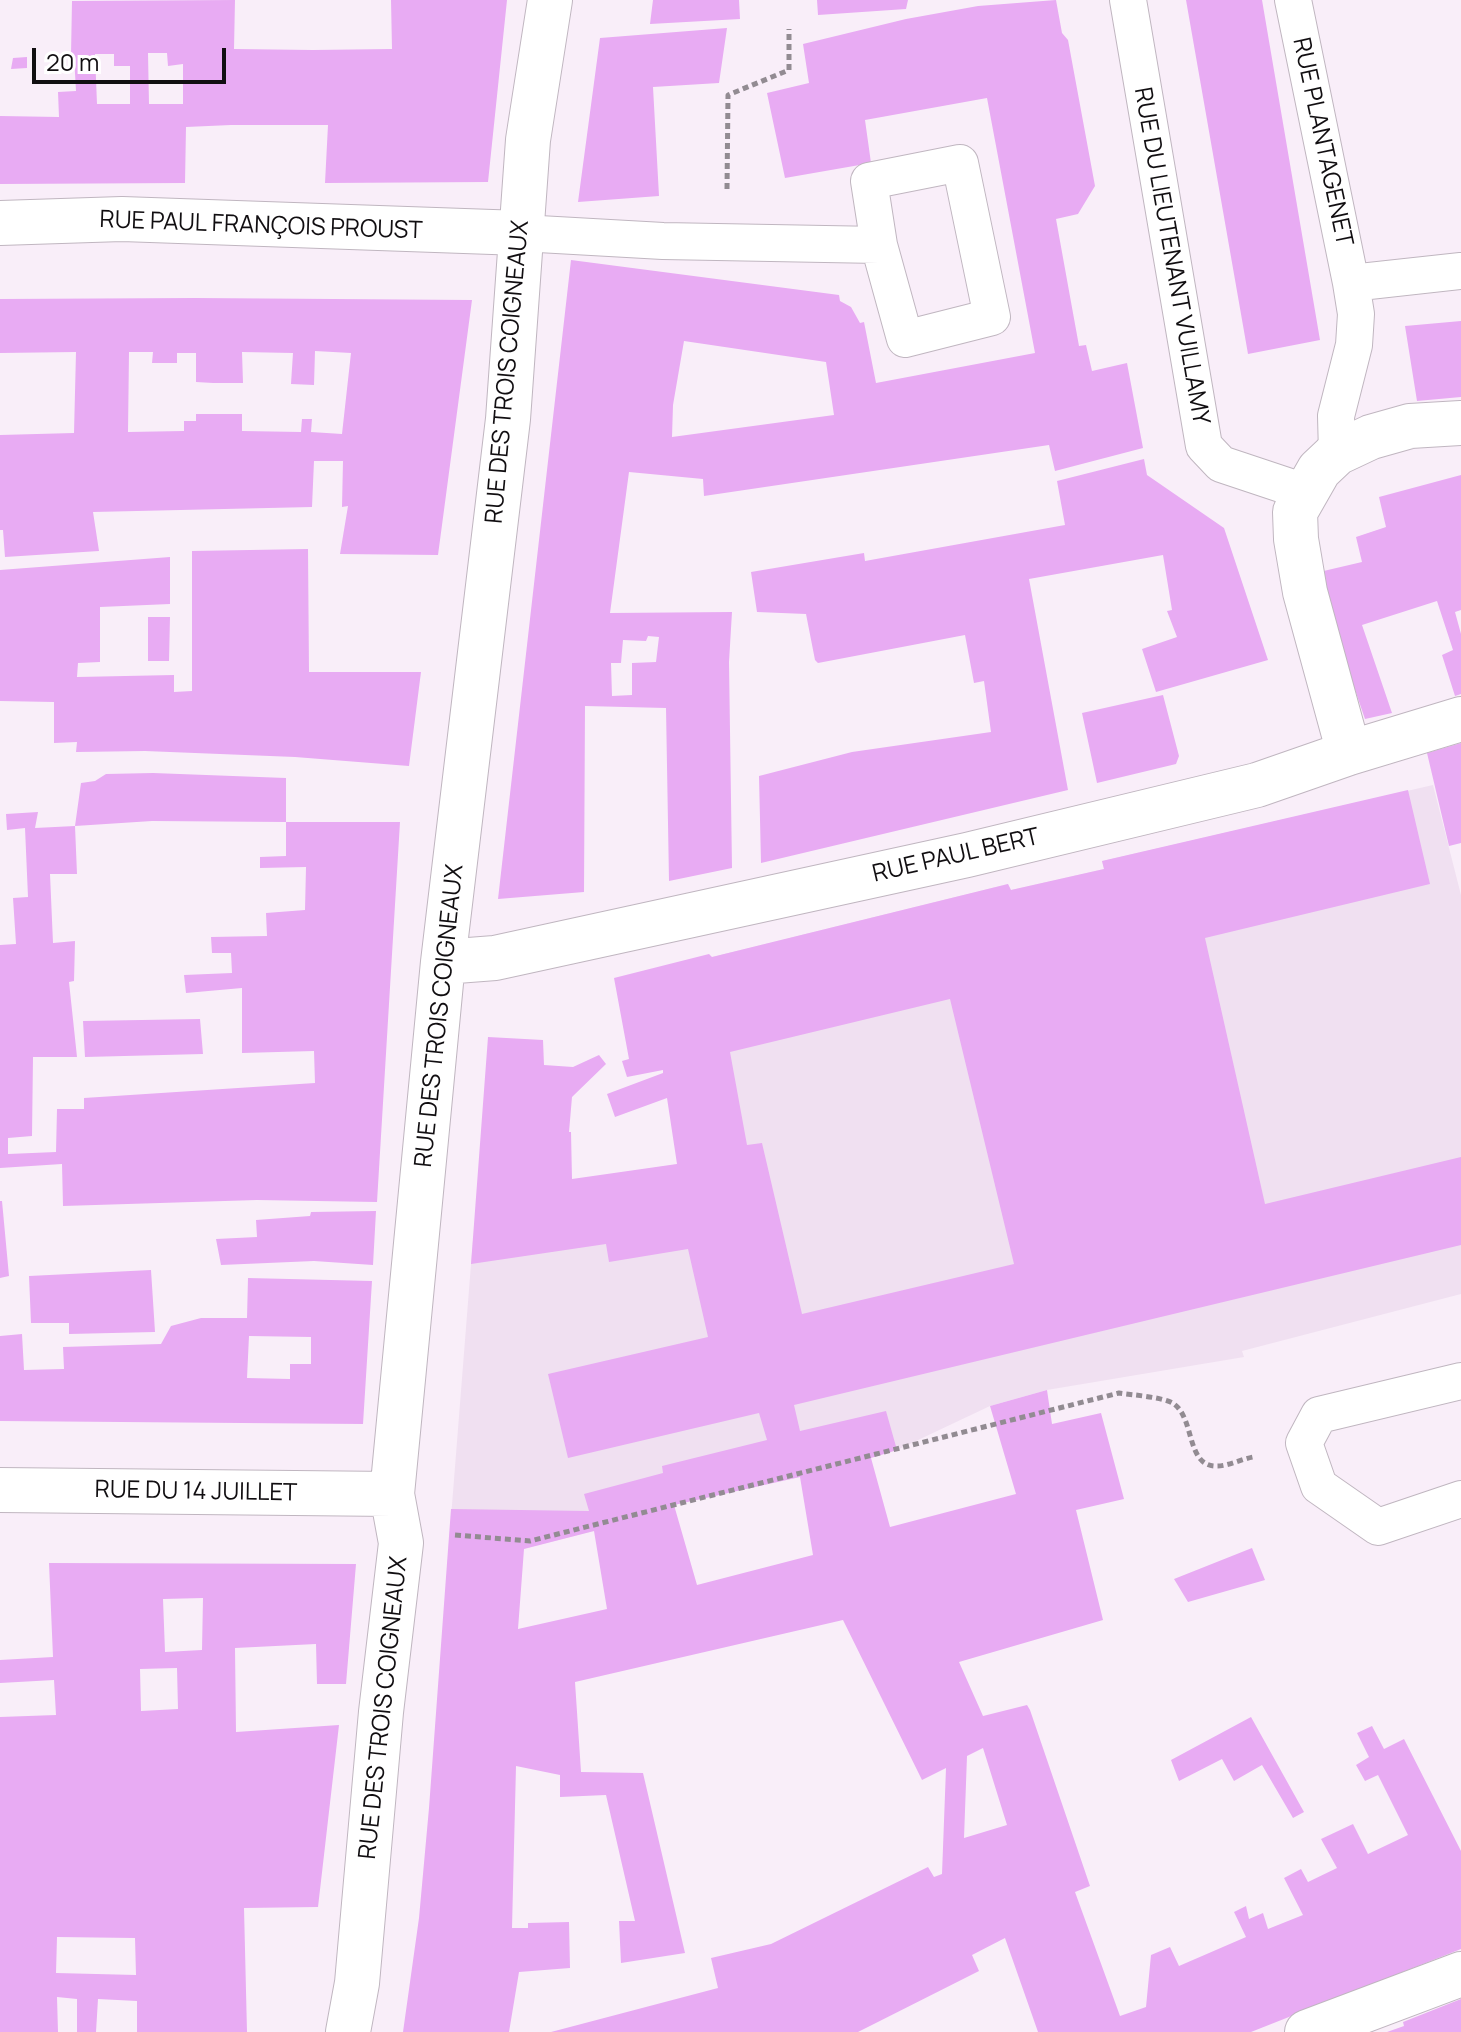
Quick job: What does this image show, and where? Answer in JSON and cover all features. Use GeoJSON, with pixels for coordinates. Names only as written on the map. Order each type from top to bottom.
{"type":"FeatureCollection","features":[{"type":"Feature","properties":{"kind":"street","name":"RUE DES TROIS COIGNEAUX"},"geometry":{"type":"LineString","coordinates":[[348,2032],[357,1983],[381,1712],[401,1543],[396,1512],[443,962],[508,419],[528,140],[550,0]]}},
{"type":"Feature","properties":{"kind":"street","name":"RUE PAUL FRANÇOIS PROUST"},"geometry":{"type":"LineString","coordinates":[[0,223],[122,219],[521,233]]}},
{"type":"Feature","properties":{"kind":"street"},"geometry":{"type":"LineString","coordinates":[[1349,753],[1305,592],[1295,512],[1319,470],[1337,453],[1371,437],[1410,426],[1461,423]]}},
{"type":"Feature","properties":{"kind":"street","name":"RUE PAUL BERT"},"geometry":{"type":"LineString","coordinates":[[443,962],[495,958],[967,855],[1257,785],[1461,719]]}},
{"type":"Feature","properties":{"kind":"street","name":"RUE DU 14 JUILLET"},"geometry":{"type":"LineString","coordinates":[[0,1490],[396,1512]]}},
{"type":"Feature","properties":{"kind":"street"},"geometry":{"type":"LineString","coordinates":[[1307,2032],[1461,1974]]}},
{"type":"Feature","properties":{"kind":"lane","name":"RUE DU LIEUTENANT VUILLAMY"},"geometry":{"type":"LineString","coordinates":[[1128,0],[1204,446],[1221,464],[1305,492]]}},
{"type":"Feature","properties":{"kind":"lane","name":"RUE PLANTAGENET"},"geometry":{"type":"LineString","coordinates":[[1293,0],[1356,314],[1354,345],[1336,416],[1337,453]]}},
{"type":"Feature","properties":{"kind":"lane"},"geometry":{"type":"LineString","coordinates":[[960,163],[992,317],[905,339],[879,245],[869,181],[960,163]]}},
{"type":"Feature","properties":{"kind":"lane"},"geometry":{"type":"LineString","coordinates":[[521,233],[879,245]]}},
{"type":"Feature","properties":{"kind":"lane"},"geometry":{"type":"LineString","coordinates":[[1351,283],[1461,271]]}},
{"type":"Feature","properties":{"kind":"lane"},"geometry":{"type":"LineString","coordinates":[[1461,1381],[1319,1415],[1304,1443],[1319,1486],[1378,1527],[1461,1499]]}},
{"type":"Feature","properties":{"kind":"path"},"geometry":{"type":"LineString","coordinates":[[726,242],[728,95],[789,70],[789,29]]}},
{"type":"Feature","properties":{"kind":"path"},"geometry":{"type":"LineString","coordinates":[[396,1512],[530,1541],[1119,1393],[1172,1402],[1186,1417],[1195,1453],[1204,1463],[1215,1466],[1304,1443]]}},
{"type":"Feature","properties":{"kind":"shaded area"},"geometry":{"type":"Polygon","coordinates":[[[1433,785],[1461,895],[1461,1294],[1242,1351],[1244,1357],[1047,1390],[990,1406],[897,1450],[800,1477],[674,1505],[594,1531],[447,1568],[473,1239],[594,1177],[718,1158],[712,957],[1008,884],[1011,890],[1104,869],[1102,861],[1433,785]]]}},
{"type":"Feature","properties":{"kind":"building"},"geometry":{"type":"Polygon","coordinates":[[[235,0],[234,49],[313,50],[392,49],[391,0],[507,0],[488,182],[325,183],[328,125],[231,125],[186,127],[185,183],[0,184],[0,116],[59,117],[58,92],[76,91],[74,55],[71,55],[72,1],[235,0]],[[148,53],[149,104],[183,104],[183,64],[168,66],[167,53],[148,53]],[[95,54],[97,104],[130,104],[130,66],[114,66],[114,54],[95,54]]]}},
{"type":"Feature","properties":{"kind":"building"},"geometry":{"type":"Polygon","coordinates":[[[653,0],[739,0],[740,19],[650,24],[653,0]]]}},
{"type":"Feature","properties":{"kind":"building"},"geometry":{"type":"Polygon","coordinates":[[[817,0],[908,0],[906,9],[818,15],[817,0]]]}},
{"type":"Feature","properties":{"kind":"building"},"geometry":{"type":"Polygon","coordinates":[[[1056,0],[1062,33],[1068,40],[1095,186],[1078,214],[1056,219],[1079,346],[1086,345],[1092,371],[1127,363],[1143,448],[1055,471],[1049,445],[704,496],[703,479],[629,472],[610,613],[732,612],[729,662],[732,868],[669,881],[666,708],[585,706],[584,892],[498,899],[571,260],[839,295],[840,301],[851,307],[860,323],[864,322],[876,383],[1035,353],[987,98],[865,120],[871,163],[785,178],[767,93],[809,83],[803,44],[906,19],[978,6],[1056,0]],[[684,341],[673,405],[672,437],[834,415],[826,362],[684,341]],[[648,636],[646,641],[623,640],[621,663],[611,663],[612,696],[632,695],[632,663],[656,662],[659,637],[648,636]]]}},
{"type":"Feature","properties":{"kind":"building"},"geometry":{"type":"Polygon","coordinates":[[[1186,0],[1262,0],[1320,340],[1248,354],[1186,0]]]}},
{"type":"Feature","properties":{"kind":"building"},"geometry":{"type":"Polygon","coordinates":[[[727,28],[719,83],[653,87],[659,196],[578,202],[600,38],[727,28]]]}},
{"type":"Feature","properties":{"kind":"building"},"geometry":{"type":"Polygon","coordinates":[[[27,57],[27,68],[11,69],[13,58],[27,57]]]}},
{"type":"Feature","properties":{"kind":"building"},"geometry":{"type":"Polygon","coordinates":[[[0,299],[472,300],[438,555],[340,554],[348,506],[342,507],[343,461],[314,461],[312,507],[93,512],[99,551],[5,557],[3,530],[0,530],[0,435],[74,433],[76,352],[0,353],[0,299]],[[315,351],[314,385],[291,384],[293,353],[242,352],[243,383],[213,383],[196,382],[196,353],[177,353],[177,363],[152,363],[153,352],[129,352],[128,432],[184,431],[184,421],[196,421],[196,414],[242,414],[242,431],[301,432],[302,419],[312,419],[311,432],[342,434],[351,353],[315,351]]]}},
{"type":"Feature","properties":{"kind":"building"},"geometry":{"type":"Polygon","coordinates":[[[1461,321],[1461,397],[1417,401],[1405,326],[1461,321]]]}},
{"type":"Feature","properties":{"kind":"building"},"geometry":{"type":"Polygon","coordinates":[[[1144,459],[1147,475],[1224,528],[1268,660],[1156,692],[1142,649],[1177,637],[1167,611],[1172,610],[1163,555],[1029,579],[1068,790],[761,863],[759,776],[852,752],[991,732],[984,681],[974,683],[965,635],[818,663],[806,614],[757,612],[751,572],[864,553],[865,561],[1065,525],[1057,481],[1144,459]]]}},
{"type":"Feature","properties":{"kind":"building"},"geometry":{"type":"Polygon","coordinates":[[[1461,475],[1461,610],[1455,612],[1461,634],[1461,694],[1455,696],[1442,655],[1453,650],[1437,601],[1362,625],[1392,713],[1365,719],[1315,573],[1362,562],[1356,537],[1386,527],[1379,497],[1461,475]]]}},
{"type":"Feature","properties":{"kind":"building"},"geometry":{"type":"Polygon","coordinates":[[[308,549],[309,672],[421,672],[409,766],[295,757],[145,751],[76,752],[77,742],[54,743],[54,702],[0,701],[0,570],[170,557],[170,604],[100,607],[100,662],[78,663],[77,677],[174,675],[174,692],[192,691],[192,551],[308,549]]]}},
{"type":"Feature","properties":{"kind":"building"},"geometry":{"type":"Polygon","coordinates":[[[148,617],[170,617],[169,661],[148,661],[148,617]]]}},
{"type":"Feature","properties":{"kind":"building"},"geometry":{"type":"Polygon","coordinates":[[[1163,695],[1179,756],[1176,764],[1097,783],[1082,713],[1163,695]]]}},
{"type":"Feature","properties":{"kind":"building"},"geometry":{"type":"Polygon","coordinates":[[[1461,743],[1461,843],[1449,846],[1427,753],[1461,743]]]}},
{"type":"Feature","properties":{"kind":"building"},"geometry":{"type":"Polygon","coordinates":[[[106,774],[286,778],[286,822],[152,821],[75,826],[81,783],[95,781],[106,774]]]}},
{"type":"Feature","properties":{"kind":"building"},"geometry":{"type":"Polygon","coordinates":[[[1408,790],[1430,884],[1205,938],[1265,1204],[1461,1157],[1461,1245],[794,1405],[800,1431],[886,1411],[897,1450],[871,1458],[890,1527],[1016,1494],[990,1406],[1047,1390],[1052,1424],[1101,1413],[1124,1499],[1076,1510],[1103,1620],[959,1662],[983,1716],[1027,1705],[1030,1710],[1090,1886],[1075,1892],[1120,2016],[1146,2007],[1151,1955],[1170,1947],[1179,1966],[1246,1937],[1234,1912],[1246,1906],[1249,1919],[1263,1913],[1268,1929],[1303,1915],[1284,1878],[1301,1869],[1308,1882],[1337,1868],[1321,1839],[1353,1824],[1368,1854],[1408,1835],[1378,1775],[1365,1781],[1356,1765],[1369,1757],[1357,1733],[1372,1726],[1384,1749],[1404,1739],[1461,1851],[1461,1949],[1251,2032],[1038,2032],[1005,1938],[972,1955],[979,1971],[858,2032],[551,2032],[718,1988],[711,1958],[771,1944],[928,1867],[934,1877],[942,1874],[946,1768],[922,1780],[843,1620],[575,1682],[581,1772],[643,1773],[685,1953],[621,1963],[619,1921],[635,1921],[606,1795],[560,1797],[560,1775],[516,1766],[512,1928],[528,1928],[528,1923],[569,1922],[570,1968],[519,1972],[509,2032],[403,2032],[419,1918],[451,1509],[589,1511],[584,1494],[663,1473],[662,1466],[767,1440],[759,1413],[568,1458],[548,1374],[708,1337],[688,1249],[609,1262],[606,1244],[471,1264],[488,1037],[543,1040],[544,1065],[573,1067],[599,1055],[606,1064],[572,1097],[569,1132],[572,1179],[677,1164],[667,1098],[615,1117],[607,1094],[663,1073],[663,1070],[627,1077],[622,1061],[629,1059],[614,978],[1008,884],[1011,890],[1104,869],[1102,861],[1408,790]],[[950,999],[730,1052],[747,1145],[762,1143],[802,1314],[1014,1264],[950,999]],[[800,1477],[674,1505],[697,1585],[813,1555],[800,1477]],[[594,1531],[524,1549],[518,1629],[607,1609],[594,1531]],[[983,1748],[967,1756],[964,1838],[1007,1825],[983,1748]]]}},
{"type":"Feature","properties":{"kind":"building"},"geometry":{"type":"Polygon","coordinates":[[[38,812],[35,828],[75,826],[77,874],[50,874],[53,943],[75,941],[74,981],[69,982],[77,1057],[33,1057],[32,1136],[8,1138],[8,1154],[56,1152],[57,1109],[84,1109],[84,1098],[315,1083],[314,1051],[242,1053],[242,988],[186,993],[184,975],[232,973],[231,953],[212,953],[211,937],[267,936],[266,913],[305,910],[306,867],[260,868],[260,857],[286,856],[286,822],[400,822],[377,1202],[257,1200],[63,1206],[62,1164],[0,1168],[0,945],[16,944],[13,898],[28,897],[25,828],[7,830],[6,814],[38,812]]]}},
{"type":"Feature","properties":{"kind":"building"},"geometry":{"type":"Polygon","coordinates":[[[200,1019],[203,1054],[85,1057],[83,1021],[200,1019]]]}},
{"type":"Feature","properties":{"kind":"building"},"geometry":{"type":"Polygon","coordinates":[[[0,1201],[9,1276],[0,1278],[0,1201]]]}},
{"type":"Feature","properties":{"kind":"building"},"geometry":{"type":"Polygon","coordinates":[[[376,1211],[373,1265],[314,1261],[221,1265],[216,1239],[257,1237],[256,1220],[310,1216],[311,1212],[376,1211]]]}},
{"type":"Feature","properties":{"kind":"building"},"geometry":{"type":"Polygon","coordinates":[[[151,1270],[155,1332],[69,1334],[69,1323],[31,1323],[29,1276],[151,1270]]]}},
{"type":"Feature","properties":{"kind":"building"},"geometry":{"type":"Polygon","coordinates":[[[248,1278],[372,1281],[363,1424],[0,1421],[0,1336],[22,1334],[24,1370],[64,1369],[63,1347],[161,1344],[171,1326],[201,1318],[247,1318],[248,1278]],[[249,1336],[247,1378],[290,1379],[290,1364],[311,1364],[311,1337],[249,1336]]]}},
{"type":"Feature","properties":{"kind":"building"},"geometry":{"type":"Polygon","coordinates":[[[1252,1548],[1265,1580],[1188,1602],[1174,1579],[1252,1548]]]}},
{"type":"Feature","properties":{"kind":"building"},"geometry":{"type":"Polygon","coordinates":[[[49,1563],[356,1564],[346,1684],[317,1684],[316,1644],[235,1648],[236,1732],[339,1725],[318,1907],[244,1908],[247,2032],[137,2032],[137,2001],[98,1999],[96,2032],[77,2032],[77,1999],[57,1997],[58,2032],[0,2032],[0,1717],[56,1715],[54,1680],[0,1683],[0,1660],[53,1657],[49,1563]],[[203,1598],[163,1599],[165,1652],[202,1650],[203,1598]],[[177,1668],[140,1669],[141,1711],[178,1709],[177,1668]],[[57,1937],[56,1973],[136,1975],[135,1938],[57,1937]]]}},
{"type":"Feature","properties":{"kind":"building"},"geometry":{"type":"Polygon","coordinates":[[[1251,1717],[1304,1812],[1293,1818],[1262,1765],[1234,1781],[1222,1759],[1179,1781],[1171,1760],[1251,1717]]]}},
{"type":"Feature","properties":{"kind":"building"},"geometry":{"type":"Polygon","coordinates":[[[1461,1999],[1461,2032],[1387,2032],[1404,2026],[1403,2022],[1461,1999]]]}}]}
